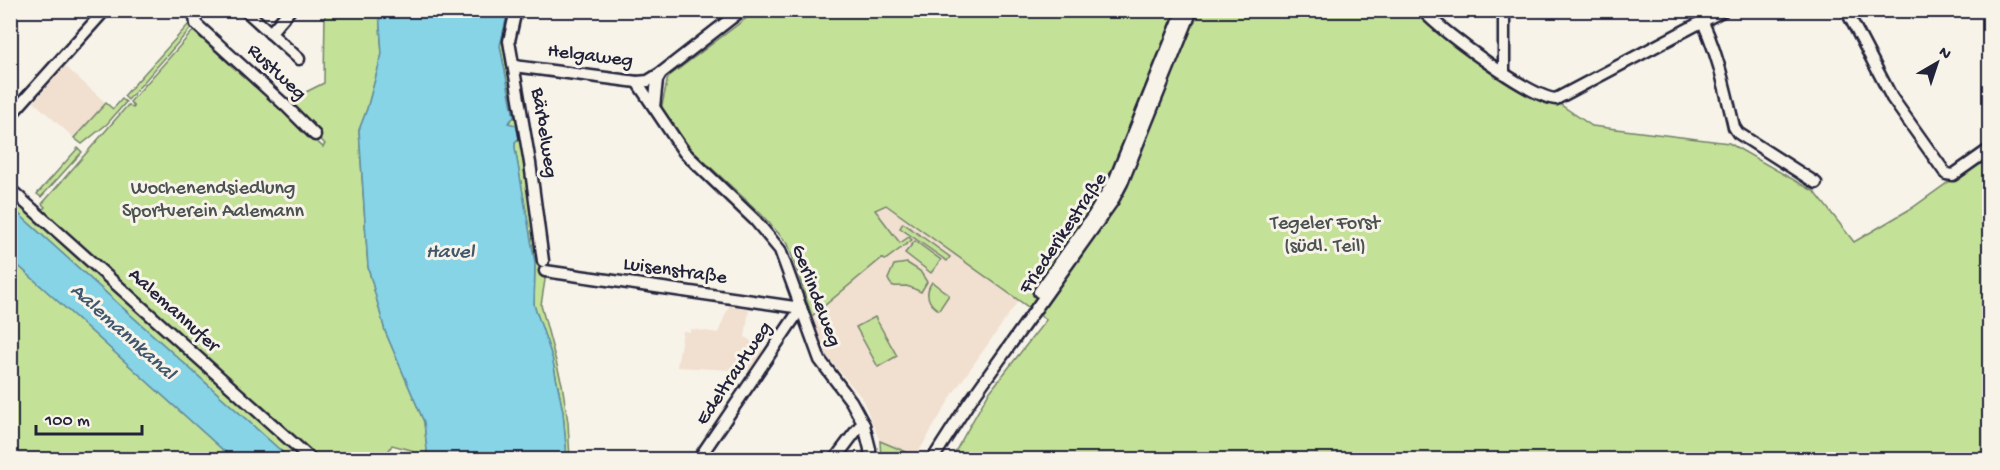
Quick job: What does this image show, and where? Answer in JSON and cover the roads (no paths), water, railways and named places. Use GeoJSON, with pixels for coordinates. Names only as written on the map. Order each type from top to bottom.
{"type":"FeatureCollection","features":[{"type":"Feature","properties":{"kind":"street"},"geometry":{"type":"LineString","coordinates":[[10,116],[105,10]]}},
{"type":"Feature","properties":{"kind":"street","name":"Rustweg"},"geometry":{"type":"LineString","coordinates":[[194,10],[196,24],[315,135]]}},
{"type":"Feature","properties":{"kind":"street"},"geometry":{"type":"LineString","coordinates":[[245,10],[299,59]]}},
{"type":"Feature","properties":{"kind":"street"},"geometry":{"type":"LineString","coordinates":[[270,33],[290,10]]}},
{"type":"Feature","properties":{"kind":"street","name":"Bärbelweg"},"geometry":{"type":"LineString","coordinates":[[516,10],[509,41],[531,163],[544,266]]}},
{"type":"Feature","properties":{"kind":"street","name":"Helgaweg"},"geometry":{"type":"LineString","coordinates":[[514,66],[637,82],[648,81],[742,10]]}},
{"type":"Feature","properties":{"kind":"street","name":"Friederikestraße"},"geometry":{"type":"LineString","coordinates":[[931,459],[942,434],[963,400],[1105,197],[1148,102],[1183,10]]}},
{"type":"Feature","properties":{"kind":"street","name":"Friederikestraße"},"geometry":{"type":"LineString","coordinates":[[931,459],[1112,202],[1192,10]]}},
{"type":"Feature","properties":{"kind":"street"},"geometry":{"type":"LineString","coordinates":[[1422,10],[1448,34],[1504,72],[1545,97],[1556,99],[1724,10]]}},
{"type":"Feature","properties":{"kind":"street"},"geometry":{"type":"LineString","coordinates":[[1503,10],[1504,72]]}},
{"type":"Feature","properties":{"kind":"street"},"geometry":{"type":"LineString","coordinates":[[1696,10],[1703,22],[1724,80],[1734,127],[1738,133],[1816,183]]}},
{"type":"Feature","properties":{"kind":"street"},"geometry":{"type":"LineString","coordinates":[[1846,10],[1892,99],[1949,176],[1989,148]]}},
{"type":"Feature","properties":{"kind":"street"},"geometry":{"type":"LineString","coordinates":[[654,103],[657,80],[661,73]]}},
{"type":"Feature","properties":{"kind":"street","name":"Gerlindeweg"},"geometry":{"type":"LineString","coordinates":[[637,82],[654,103],[684,152],[769,234],[784,257],[820,360],[851,401],[864,425],[870,459]]}},
{"type":"Feature","properties":{"kind":"street","name":"Aalemannufer"},"geometry":{"type":"LineString","coordinates":[[10,189],[312,459]]}},
{"type":"Feature","properties":{"kind":"street","name":"Luisenstraße"},"geometry":{"type":"LineString","coordinates":[[544,266],[801,309]]}},
{"type":"Feature","properties":{"kind":"street","name":"Edeltrautweg"},"geometry":{"type":"LineString","coordinates":[[698,459],[801,309]]}},
{"type":"Feature","properties":{"kind":"street"},"geometry":{"type":"LineString","coordinates":[[834,459],[859,427],[864,425]]}},
{"type":"Feature","properties":{"kind":"water","name":"Havel"},"geometry":{"type":"Polygon","coordinates":[[[379,11],[508,11],[500,46],[514,117],[508,123],[516,125],[519,138],[515,142],[515,148],[535,263],[534,305],[552,357],[563,412],[567,459],[428,459],[424,422],[385,331],[368,267],[359,130],[382,54],[379,11]]]}},
{"type":"Feature","properties":{"kind":"water","name":"Aalemannkanal"},"geometry":{"type":"Polygon","coordinates":[[[11,207],[290,459],[233,459],[11,259],[11,207]]]}},
{"type":"Feature","properties":{"kind":"park label","name":"Wochenendsiedlung Sportverein Aalemann"},"geometry":{"type":"Point","coordinates":[213,200]}},
{"type":"Feature","properties":{"kind":"park label","name":"Tegeler Forst (südl. Teil)"},"geometry":{"type":"Point","coordinates":[1325,236]}}]}
